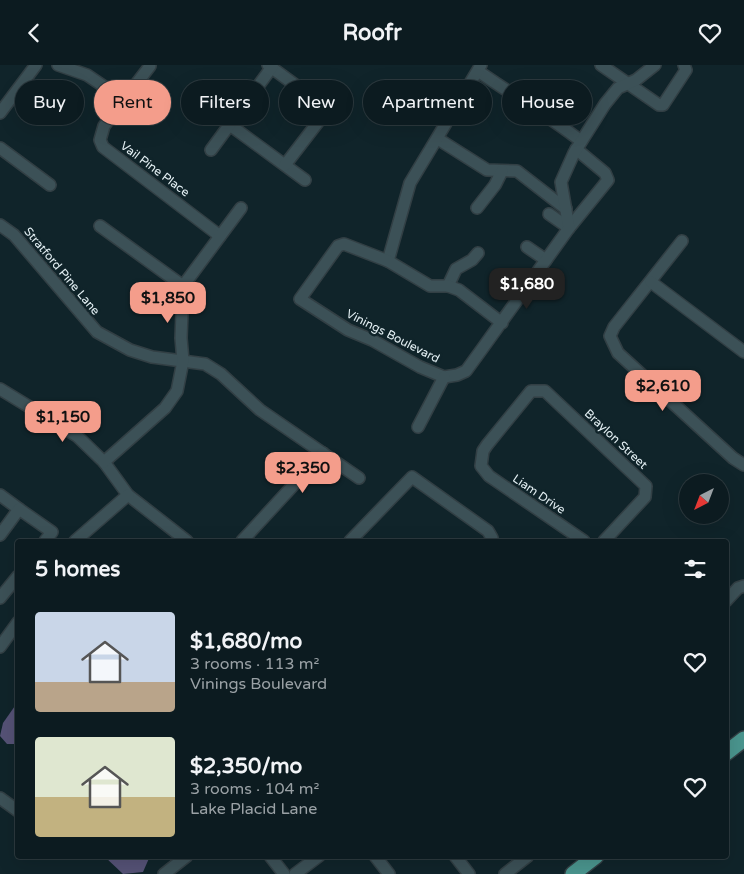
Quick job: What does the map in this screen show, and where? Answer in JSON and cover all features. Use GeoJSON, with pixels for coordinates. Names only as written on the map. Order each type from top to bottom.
{"type":"FeatureCollection","features":[{"type":"Feature","properties":{"kind":"main road"},"geometry":{"type":"LineString","coordinates":[[729,749],[744,739]]}},
{"type":"Feature","properties":{"kind":"main road"},"geometry":{"type":"LineString","coordinates":[[573,874],[592,859]]}},
{"type":"Feature","properties":{"kind":"street"},"geometry":{"type":"LineString","coordinates":[[0,113],[36,65]]}},
{"type":"Feature","properties":{"kind":"street"},"geometry":{"type":"LineString","coordinates":[[58,65],[87,75],[94,80]]}},
{"type":"Feature","properties":{"kind":"street"},"geometry":{"type":"LineString","coordinates":[[601,65],[651,101],[663,105],[686,70],[684,65]]}},
{"type":"Feature","properties":{"kind":"street"},"geometry":{"type":"LineString","coordinates":[[569,228],[561,182],[579,145],[605,104],[618,88],[628,84],[656,65]]}},
{"type":"Feature","properties":{"kind":"street","name":"Vail Pine Place"},"geometry":{"type":"LineString","coordinates":[[139,80],[150,66]]}},
{"type":"Feature","properties":{"kind":"street"},"geometry":{"type":"LineString","coordinates":[[261,80],[270,66],[289,80]]}},
{"type":"Feature","properties":{"kind":"street"},"geometry":{"type":"LineString","coordinates":[[502,323],[459,290],[448,286],[430,286],[388,261],[410,183],[480,68],[552,118],[579,145]]}},
{"type":"Feature","properties":{"kind":"street","name":"Vail Pine Place"},"geometry":{"type":"LineString","coordinates":[[106,125],[100,134],[103,147],[220,236]]}},
{"type":"Feature","properties":{"kind":"street"},"geometry":{"type":"LineString","coordinates":[[211,150],[230,125],[305,180]]}},
{"type":"Feature","properties":{"kind":"street"},"geometry":{"type":"LineString","coordinates":[[285,165],[316,125]]}},
{"type":"Feature","properties":{"kind":"street"},"geometry":{"type":"LineString","coordinates":[[438,139],[487,170],[518,171],[566,209]]}},
{"type":"Feature","properties":{"kind":"street","name":"Vinings Boulevard"},"geometry":{"type":"LineString","coordinates":[[388,261],[341,244],[300,299],[348,330],[444,377],[466,371],[608,177],[579,145]]}},
{"type":"Feature","properties":{"kind":"street"},"geometry":{"type":"LineString","coordinates":[[0,148],[50,185]]}},
{"type":"Feature","properties":{"kind":"street"},"geometry":{"type":"LineString","coordinates":[[477,208],[495,185],[502,171]]}},
{"type":"Feature","properties":{"kind":"street"},"geometry":{"type":"LineString","coordinates":[[104,462],[165,408],[178,391],[183,361],[181,338],[183,286],[241,208]]}},
{"type":"Feature","properties":{"kind":"street"},"geometry":{"type":"LineString","coordinates":[[549,214],[569,228]]}},
{"type":"Feature","properties":{"kind":"street","name":"Stratford Pine Lane"},"geometry":{"type":"LineString","coordinates":[[0,225],[14,235],[97,332],[130,350],[152,357],[205,364],[221,374],[260,410],[359,477]]}},
{"type":"Feature","properties":{"kind":"street"},"geometry":{"type":"LineString","coordinates":[[100,226],[183,286]]}},
{"type":"Feature","properties":{"kind":"street"},"geometry":{"type":"LineString","coordinates":[[682,241],[614,327],[610,336],[618,353],[733,458],[744,465]]}},
{"type":"Feature","properties":{"kind":"street"},"geometry":{"type":"LineString","coordinates":[[527,247],[546,260]]}},
{"type":"Feature","properties":{"kind":"street"},"geometry":{"type":"LineString","coordinates":[[448,286],[456,269],[472,260],[478,253]]}},
{"type":"Feature","properties":{"kind":"street"},"geometry":{"type":"LineString","coordinates":[[651,282],[744,352]]}},
{"type":"Feature","properties":{"kind":"street"},"geometry":{"type":"LineString","coordinates":[[418,427],[444,377]]}},
{"type":"Feature","properties":{"kind":"street"},"geometry":{"type":"LineString","coordinates":[[0,389],[77,436],[104,462],[128,495],[184,539]]}},
{"type":"Feature","properties":{"kind":"street","name":"Liam Drive"},"geometry":{"type":"LineString","coordinates":[[534,390],[527,395],[487,445],[483,451],[481,466],[488,475],[581,539]]}},
{"type":"Feature","properties":{"kind":"street","name":"Braylon Street"},"geometry":{"type":"LineString","coordinates":[[534,390],[545,391],[646,486],[645,497],[606,539]]}},
{"type":"Feature","properties":{"kind":"street"},"geometry":{"type":"LineString","coordinates":[[244,539],[323,453]]}},
{"type":"Feature","properties":{"kind":"street"},"geometry":{"type":"LineString","coordinates":[[352,539],[412,477],[488,531],[492,539]]}},
{"type":"Feature","properties":{"kind":"street"},"geometry":{"type":"LineString","coordinates":[[0,495],[52,532],[47,539]]}},
{"type":"Feature","properties":{"kind":"street"},"geometry":{"type":"LineString","coordinates":[[77,539],[128,495]]}},
{"type":"Feature","properties":{"kind":"street"},"geometry":{"type":"LineString","coordinates":[[0,535],[19,509]]}},
{"type":"Feature","properties":{"kind":"street"},"geometry":{"type":"LineString","coordinates":[[0,598],[15,580]]}},
{"type":"Feature","properties":{"kind":"street"},"geometry":{"type":"LineString","coordinates":[[729,598],[738,588],[744,586]]}},
{"type":"Feature","properties":{"kind":"street"},"geometry":{"type":"LineString","coordinates":[[0,647],[15,627]]}},
{"type":"Feature","properties":{"kind":"street"},"geometry":{"type":"LineString","coordinates":[[0,798],[15,809]]}},
{"type":"Feature","properties":{"kind":"street"},"geometry":{"type":"LineString","coordinates":[[164,874],[183,859]]}},
{"type":"Feature","properties":{"kind":"street"},"geometry":{"type":"LineString","coordinates":[[272,859],[284,874]]}},
{"type":"Feature","properties":{"kind":"street"},"geometry":{"type":"LineString","coordinates":[[295,874],[315,859]]}},
{"type":"Feature","properties":{"kind":"street"},"geometry":{"type":"LineString","coordinates":[[377,859],[389,874]]}},
{"type":"Feature","properties":{"kind":"street"},"geometry":{"type":"LineString","coordinates":[[457,859],[468,874]]}},
{"type":"Feature","properties":{"kind":"street"},"geometry":{"type":"LineString","coordinates":[[505,874],[524,859]]}},
{"type":"Feature","properties":{"kind":"shaded area"},"geometry":{"type":"Polygon","coordinates":[[[15,706],[14,744],[7,744],[0,736],[3,723],[15,706]]]}},
{"type":"Feature","properties":{"kind":"shaded area"},"geometry":{"type":"Polygon","coordinates":[[[107,859],[149,859],[143,872],[123,874],[107,859]]]}}]}
